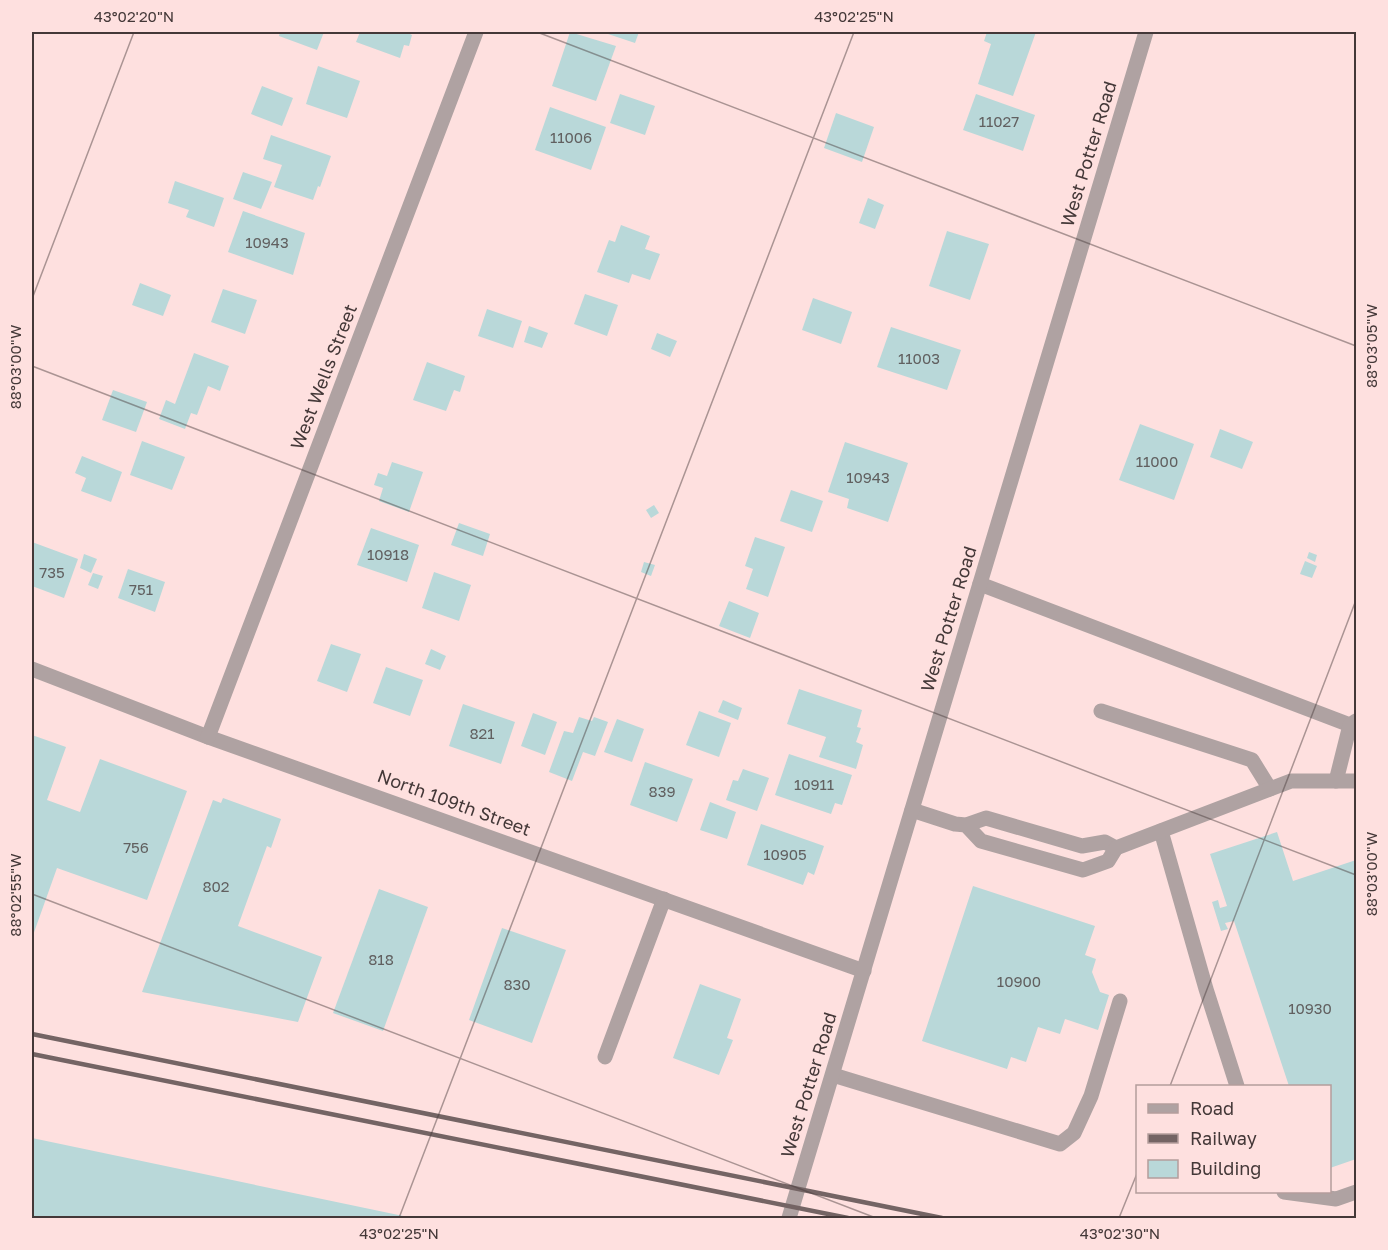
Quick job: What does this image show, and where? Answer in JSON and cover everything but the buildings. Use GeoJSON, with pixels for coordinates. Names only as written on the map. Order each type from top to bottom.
{"type":"FeatureCollection","features":[{"type":"Feature","properties":{"kind":"street","name":"West Wells Street"},"geometry":{"type":"LineString","coordinates":[[208,736],[476,32]]}},
{"type":"Feature","properties":{"kind":"street","name":"West Potter Road"},"geometry":{"type":"LineString","coordinates":[[789,1218],[1146,32]]}},
{"type":"Feature","properties":{"kind":"street"},"geometry":{"type":"LineString","coordinates":[[980,584],[1353,723],[1336,781]]}},
{"type":"Feature","properties":{"kind":"street","name":"North 109th Street"},"geometry":{"type":"LineString","coordinates":[[32,669],[208,736],[864,971]]}},
{"type":"Feature","properties":{"kind":"street"},"geometry":{"type":"LineString","coordinates":[[1101,711],[1252,760],[1270,789]]}},
{"type":"Feature","properties":{"kind":"street"},"geometry":{"type":"LineString","coordinates":[[966,825],[981,840],[1083,870],[1108,861],[1116,848],[1291,781],[1356,781]]}},
{"type":"Feature","properties":{"kind":"street"},"geometry":{"type":"LineString","coordinates":[[912,810],[955,824],[966,825],[986,818],[1082,846],[1105,842],[1116,848]]}},
{"type":"Feature","properties":{"kind":"street"},"geometry":{"type":"LineString","coordinates":[[1161,831],[1206,989],[1237,1085]]}},
{"type":"Feature","properties":{"kind":"street"},"geometry":{"type":"LineString","coordinates":[[605,1057],[664,899]]}},
{"type":"Feature","properties":{"kind":"street"},"geometry":{"type":"LineString","coordinates":[[833,1075],[1060,1144],[1074,1133],[1091,1096],[1120,1001]]}},
{"type":"Feature","properties":{"kind":"street"},"geometry":{"type":"LineString","coordinates":[[1297,1193],[1336,1199],[1356,1192]]}},
{"type":"Feature","properties":{"kind":"railway"},"geometry":{"type":"LineString","coordinates":[[32,1034],[942,1218]]}},
{"type":"Feature","properties":{"kind":"railway"},"geometry":{"type":"LineString","coordinates":[[32,1054],[848,1218]]}}]}
